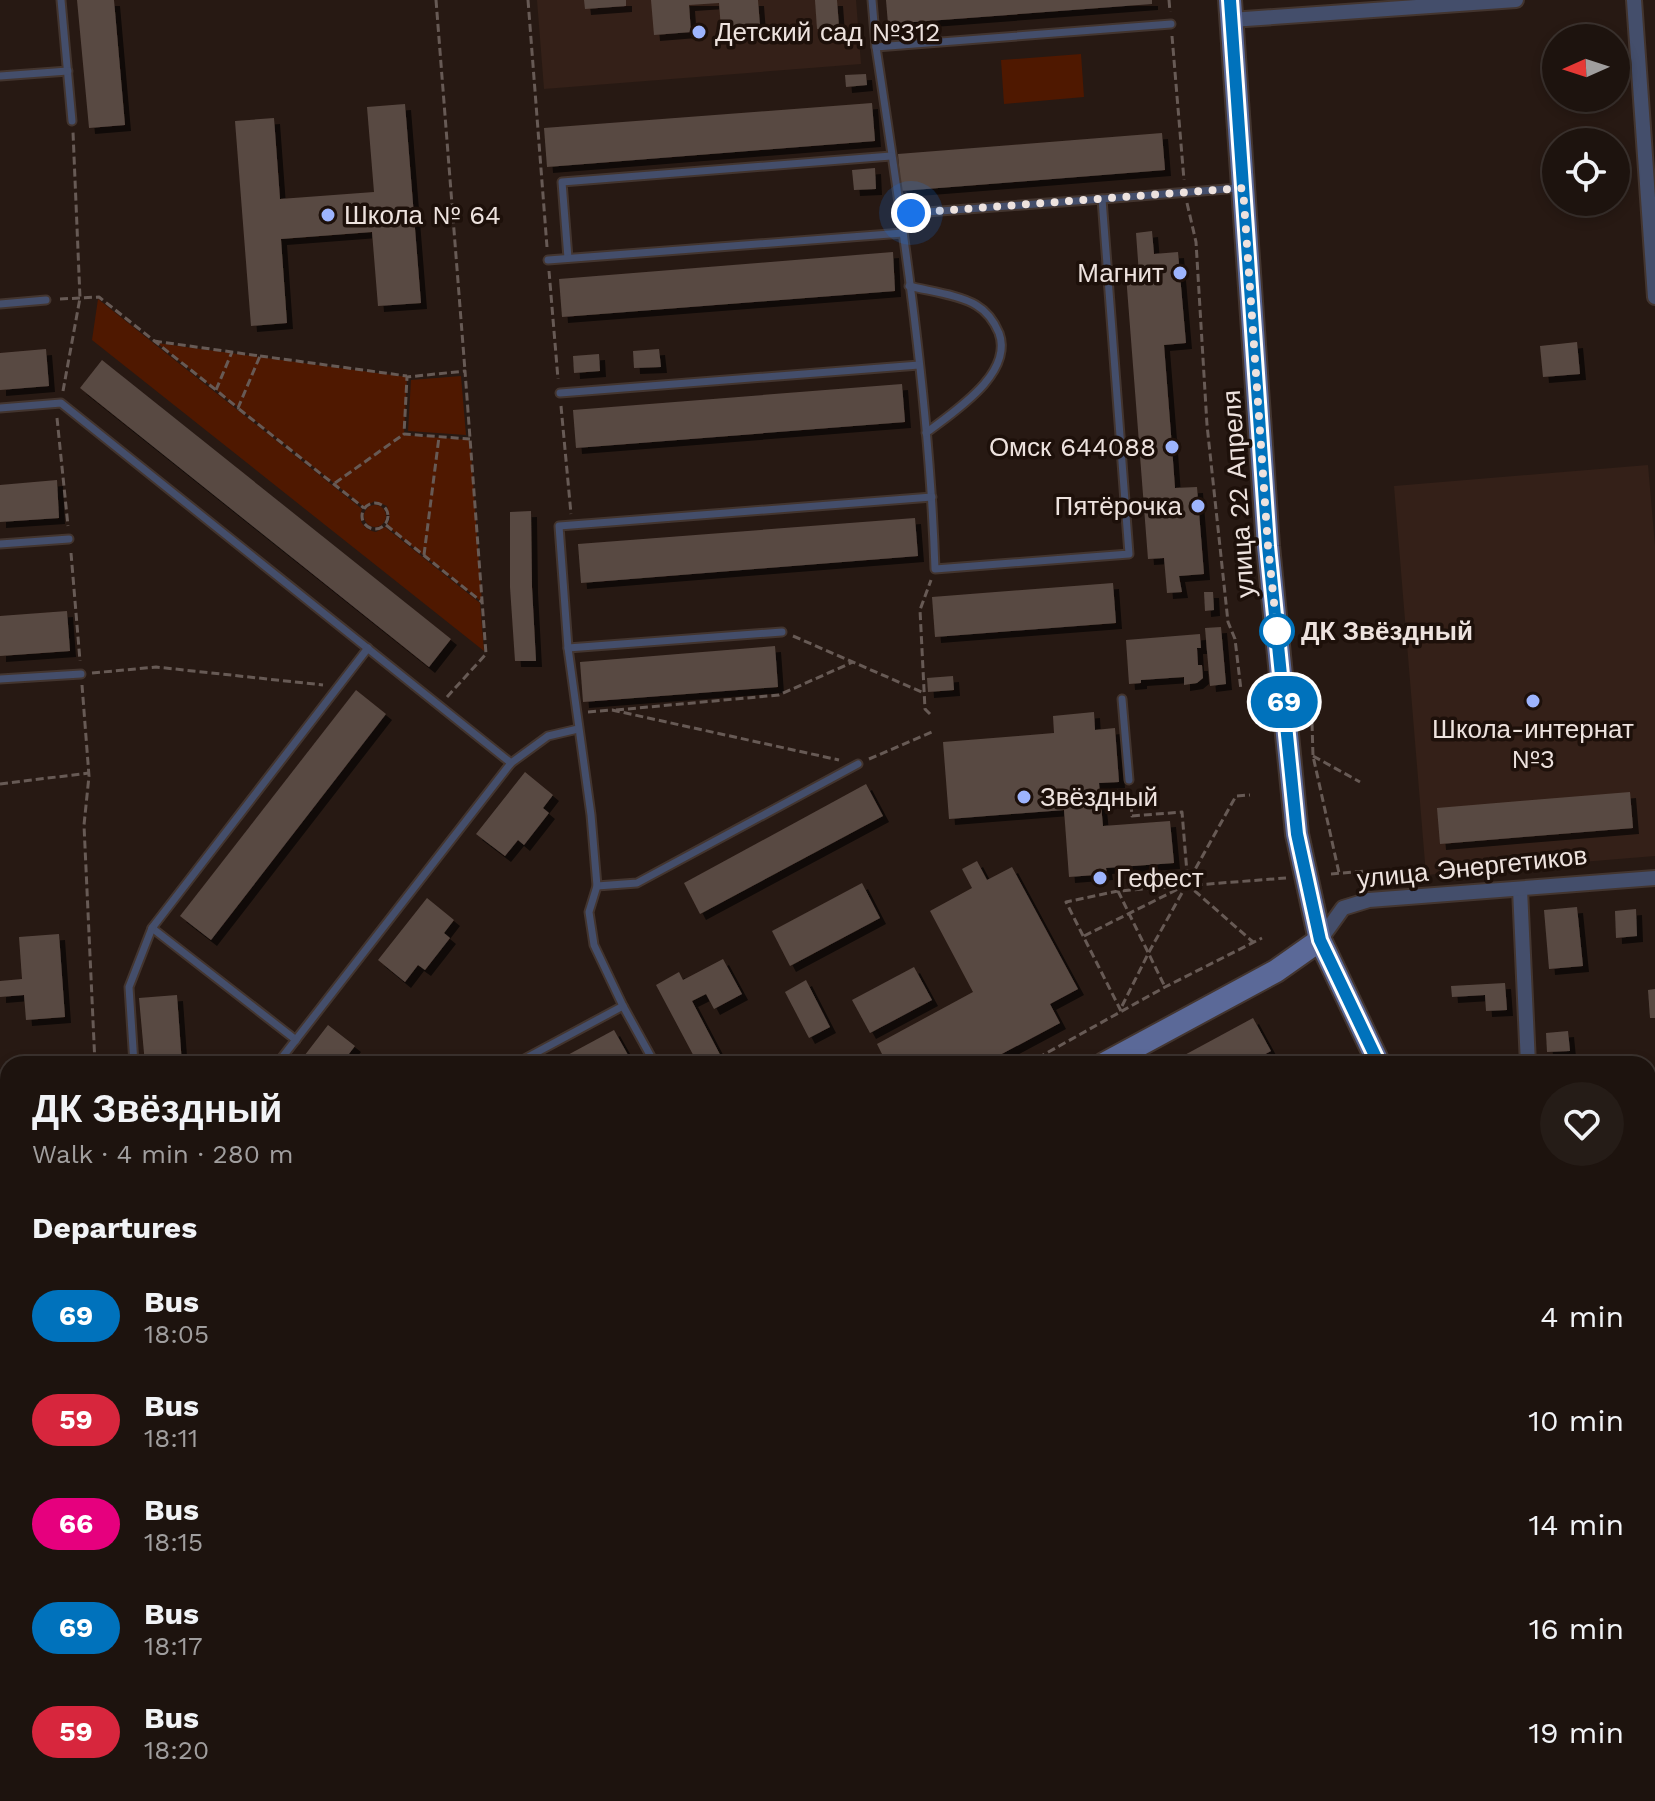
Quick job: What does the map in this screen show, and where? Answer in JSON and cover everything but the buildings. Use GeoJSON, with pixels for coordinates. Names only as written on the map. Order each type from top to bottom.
{"type":"FeatureCollection","features":[{"type":"Feature","properties":{"kind":"main road","name":"улица 22 Апреля"},"geometry":{"type":"LineString","coordinates":[[1230,10],[1268,546],[1297,834],[1320,940],[1367,1056]]}},
{"type":"Feature","properties":{"kind":"main road","name":"улица Энергетиков"},"geometry":{"type":"LineString","coordinates":[[1119,1056],[1276,971],[1320,940]]}},
{"type":"Feature","properties":{"kind":"street"},"geometry":{"type":"LineString","coordinates":[[1230,10],[1516,0]]}},
{"type":"Feature","properties":{"kind":"street"},"geometry":{"type":"LineString","coordinates":[[1634,0],[1655,297]]}},
{"type":"Feature","properties":{"kind":"street","name":"улица Энергетиков"},"geometry":{"type":"LineString","coordinates":[[1320,940],[1343,908],[1369,900],[1655,878]]}},
{"type":"Feature","properties":{"kind":"street"},"geometry":{"type":"LineString","coordinates":[[1520,889],[1528,1056]]}},
{"type":"Feature","properties":{"kind":"lane"},"geometry":{"type":"LineString","coordinates":[[61,0],[72,121]]}},
{"type":"Feature","properties":{"kind":"lane"},"geometry":{"type":"LineString","coordinates":[[872,0],[919,365],[932,497],[935,569],[1129,554],[1102,199]]}},
{"type":"Feature","properties":{"kind":"lane"},"geometry":{"type":"LineString","coordinates":[[876,47],[1171,24]]}},
{"type":"Feature","properties":{"kind":"lane"},"geometry":{"type":"LineString","coordinates":[[0,76],[68,71]]}},
{"type":"Feature","properties":{"kind":"lane"},"geometry":{"type":"LineString","coordinates":[[568,258],[562,182],[891,156]]}},
{"type":"Feature","properties":{"kind":"lane"},"geometry":{"type":"LineString","coordinates":[[900,214],[1243,188]]}},
{"type":"Feature","properties":{"kind":"lane"},"geometry":{"type":"LineString","coordinates":[[548,260],[903,233]]}},
{"type":"Feature","properties":{"kind":"lane"},"geometry":{"type":"LineString","coordinates":[[909,286],[975,303],[993,319],[1002,341],[995,370],[973,397],[926,433]]}},
{"type":"Feature","properties":{"kind":"lane"},"geometry":{"type":"LineString","coordinates":[[0,304],[46,300]]}},
{"type":"Feature","properties":{"kind":"lane"},"geometry":{"type":"LineString","coordinates":[[560,393],[919,365]]}},
{"type":"Feature","properties":{"kind":"lane"},"geometry":{"type":"LineString","coordinates":[[0,408],[58,403],[511,763]]}},
{"type":"Feature","properties":{"kind":"lane"},"geometry":{"type":"LineString","coordinates":[[651,1056],[594,945],[589,912],[597,886],[591,815],[568,648],[559,526],[932,497]]}},
{"type":"Feature","properties":{"kind":"lane"},"geometry":{"type":"LineString","coordinates":[[0,544],[69,539]]}},
{"type":"Feature","properties":{"kind":"lane"},"geometry":{"type":"LineString","coordinates":[[568,648],[782,632]]}},
{"type":"Feature","properties":{"kind":"lane"},"geometry":{"type":"LineString","coordinates":[[133,1056],[129,987],[152,928],[368,648]]}},
{"type":"Feature","properties":{"kind":"lane"},"geometry":{"type":"LineString","coordinates":[[0,679],[81,674]]}},
{"type":"Feature","properties":{"kind":"lane"},"geometry":{"type":"LineString","coordinates":[[1122,699],[1129,780]]}},
{"type":"Feature","properties":{"kind":"lane"},"geometry":{"type":"LineString","coordinates":[[283,1056],[511,763],[548,736],[578,729]]}},
{"type":"Feature","properties":{"kind":"lane"},"geometry":{"type":"LineString","coordinates":[[597,886],[637,883],[858,764]]}},
{"type":"Feature","properties":{"kind":"lane"},"geometry":{"type":"LineString","coordinates":[[152,928],[296,1040]]}},
{"type":"Feature","properties":{"kind":"lane"},"geometry":{"type":"LineString","coordinates":[[530,1056],[623,1006]]}},
{"type":"Feature","properties":{"kind":"path"},"geometry":{"type":"LineString","coordinates":[[436,0],[486,654],[439,705]]}},
{"type":"Feature","properties":{"kind":"path"},"geometry":{"type":"LineString","coordinates":[[1169,0],[1185,192],[1196,242],[1207,425],[1228,622],[1235,639],[1241,690]]}},
{"type":"Feature","properties":{"kind":"path"},"geometry":{"type":"LineString","coordinates":[[72,121],[80,298],[58,403],[89,773],[84,825],[95,1056]]}},
{"type":"Feature","properties":{"kind":"path"},"geometry":{"type":"LineString","coordinates":[[46,300],[99,297],[364,508]]}},
{"type":"Feature","properties":{"kind":"path"},"geometry":{"type":"LineString","coordinates":[[154,341],[407,377],[465,371]]}},
{"type":"Feature","properties":{"kind":"path"},"geometry":{"type":"LineString","coordinates":[[216,390],[232,352]]}},
{"type":"Feature","properties":{"kind":"path"},"geometry":{"type":"LineString","coordinates":[[238,408],[260,356]]}},
{"type":"Feature","properties":{"kind":"path"},"geometry":{"type":"LineString","coordinates":[[404,434],[407,377]]}},
{"type":"Feature","properties":{"kind":"path"},"geometry":{"type":"LineString","coordinates":[[334,484],[404,434],[470,439]]}},
{"type":"Feature","properties":{"kind":"path"},"geometry":{"type":"LineString","coordinates":[[424,555],[439,437]]}},
{"type":"Feature","properties":{"kind":"path"},"geometry":{"type":"LineString","coordinates":[[375,503],[385,507],[389,519],[386,525],[376,530],[365,526],[362,520],[364,508],[375,503]]}},
{"type":"Feature","properties":{"kind":"path"},"geometry":{"type":"LineString","coordinates":[[386,525],[482,602]]}},
{"type":"Feature","properties":{"kind":"path"},"geometry":{"type":"LineString","coordinates":[[930,714],[925,709],[920,610],[935,569]]}},
{"type":"Feature","properties":{"kind":"path"},"geometry":{"type":"LineString","coordinates":[[782,632],[924,693]]}},
{"type":"Feature","properties":{"kind":"path"},"geometry":{"type":"LineString","coordinates":[[576,712],[779,695],[853,662]]}},
{"type":"Feature","properties":{"kind":"path"},"geometry":{"type":"LineString","coordinates":[[81,674],[156,667],[339,686]]}},
{"type":"Feature","properties":{"kind":"path"},"geometry":{"type":"LineString","coordinates":[[612,710],[858,764],[932,732]]}},
{"type":"Feature","properties":{"kind":"path"},"geometry":{"type":"LineString","coordinates":[[1312,723],[1313,756],[1339,873]]}},
{"type":"Feature","properties":{"kind":"path"},"geometry":{"type":"LineString","coordinates":[[1313,756],[1360,782]]}},
{"type":"Feature","properties":{"kind":"path"},"geometry":{"type":"LineString","coordinates":[[0,784],[89,773]]}},
{"type":"Feature","properties":{"kind":"path"},"geometry":{"type":"LineString","coordinates":[[1129,780],[1132,816],[1182,812],[1188,885],[1253,942]]}},
{"type":"Feature","properties":{"kind":"path"},"geometry":{"type":"LineString","coordinates":[[1121,1009],[1149,952],[1236,796],[1250,795]]}},
{"type":"Feature","properties":{"kind":"path"},"geometry":{"type":"LineString","coordinates":[[1331,874],[1367,871]]}},
{"type":"Feature","properties":{"kind":"path"},"geometry":{"type":"LineString","coordinates":[[1121,1009],[1066,902],[1118,891],[1286,878]]}},
{"type":"Feature","properties":{"kind":"path"},"geometry":{"type":"LineString","coordinates":[[1083,936],[1188,885]]}},
{"type":"Feature","properties":{"kind":"path"},"geometry":{"type":"LineString","coordinates":[[1118,891],[1165,987]]}},
{"type":"Feature","properties":{"kind":"path"},"geometry":{"type":"LineString","coordinates":[[1041,1056],[1121,1009],[1262,938]]}},
{"type":"Feature","properties":{"kind":"shaded area","name":"Детский сад №312"},"geometry":{"type":"Polygon","coordinates":[[[537,0],[856,0],[861,64],[544,89],[537,0]]]}},
{"type":"Feature","properties":{"kind":"shaded area"},"geometry":{"type":"Polygon","coordinates":[[[1081,54],[1084,97],[1004,104],[1001,60],[1081,54]]]}},
{"type":"Feature","properties":{"kind":"shaded area"},"geometry":{"type":"Polygon","coordinates":[[[98,299],[362,509],[360,517],[365,527],[376,532],[385,527],[480,603],[484,651],[92,340],[98,299]]]}},
{"type":"Feature","properties":{"kind":"shaded area"},"geometry":{"type":"Polygon","coordinates":[[[157,343],[407,377],[404,435],[470,440],[482,602],[387,526],[390,519],[387,506],[375,501],[364,507],[157,343]]]}},
{"type":"Feature","properties":{"kind":"shaded area"},"geometry":{"type":"Polygon","coordinates":[[[461,376],[466,435],[408,431],[411,380],[461,376]]]}},
{"type":"Feature","properties":{"kind":"shaded area","name":"Школа-интернат №3"},"geometry":{"type":"Polygon","coordinates":[[[1648,465],[1655,546],[1655,856],[1426,875],[1394,486],[1648,465]]]}},
{"type":"Feature","properties":{"kind":"shaded area"},"geometry":{"type":"Polygon","coordinates":[[[375,505],[383,508],[386,516],[383,524],[375,527],[367,524],[364,516],[367,508],[375,505]]]}},
{"type":"Feature","properties":{"kind":"bus line","name":"69"},"geometry":{"type":"LineString","coordinates":[[1230,0],[1268,546],[1297,834],[1320,940],[1375,1056]]}},
{"type":"Feature","properties":{"kind":"place","name":"Детский сад №312"},"geometry":{"type":"Point","coordinates":[699,32]}},
{"type":"Feature","properties":{"kind":"place","name":"Школа № 64"},"geometry":{"type":"Point","coordinates":[328,215]}},
{"type":"Feature","properties":{"kind":"place","name":"Магнит"},"geometry":{"type":"Point","coordinates":[1180,273]}},
{"type":"Feature","properties":{"kind":"place","name":"Омск 644088"},"geometry":{"type":"Point","coordinates":[1172,447]}},
{"type":"Feature","properties":{"kind":"place","name":"Пятёрочка"},"geometry":{"type":"Point","coordinates":[1198,506]}},
{"type":"Feature","properties":{"kind":"place","name":"ДК Звёздный"},"geometry":{"type":"Point","coordinates":[1277,631]}},
{"type":"Feature","properties":{"kind":"place","name":"Школа-интернат №3"},"geometry":{"type":"Point","coordinates":[1533,701]}},
{"type":"Feature","properties":{"kind":"place","name":"Звёздный"},"geometry":{"type":"Point","coordinates":[1024,797]}},
{"type":"Feature","properties":{"kind":"place","name":"Гефест"},"geometry":{"type":"Point","coordinates":[1100,878]}},
{"type":"Feature","properties":{"kind":"route"},"geometry":{"type":"LineString","coordinates":[[911,213],[1243,188],[1268,546],[1277,631]]}}]}
